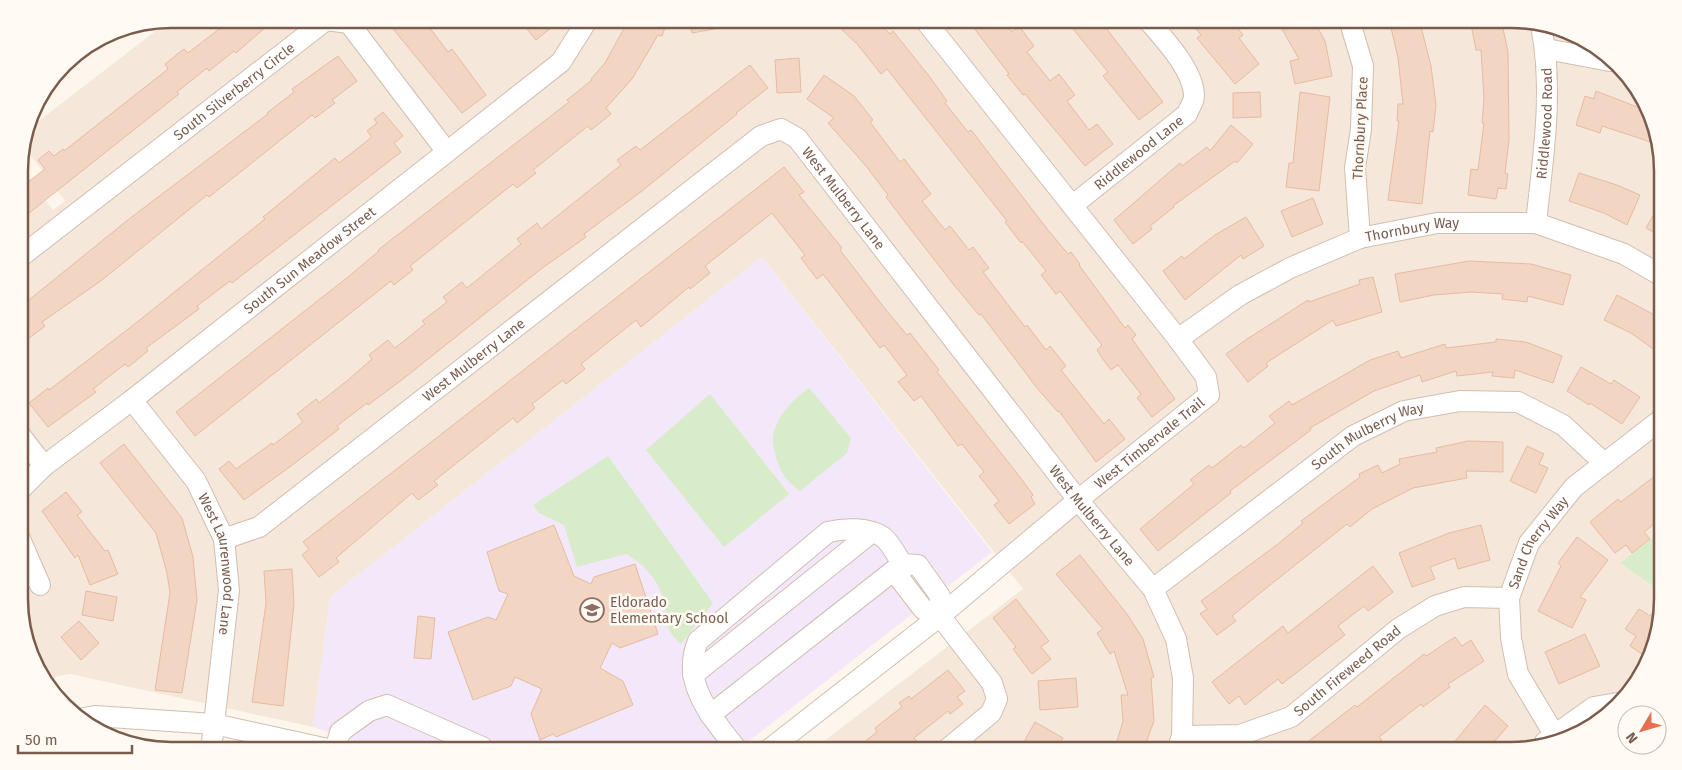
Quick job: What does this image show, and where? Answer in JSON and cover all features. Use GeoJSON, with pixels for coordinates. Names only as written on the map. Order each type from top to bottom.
{"type":"FeatureCollection","features":[{"type":"Feature","properties":{"kind":"street","name":"South Silverberry Circle"},"geometry":{"type":"LineString","coordinates":[[28,251],[316,28]]}},
{"type":"Feature","properties":{"kind":"street","name":"South Silverberry Circle"},"geometry":{"type":"LineString","coordinates":[[353,28],[448,152]]}},
{"type":"Feature","properties":{"kind":"street","name":"South Sun Meadow Street"},"geometry":{"type":"LineString","coordinates":[[28,482],[44,466],[132,400],[561,62],[582,28]]}},
{"type":"Feature","properties":{"kind":"street","name":"West Timbervale Trail"},"geometry":{"type":"LineString","coordinates":[[779,742],[940,616],[1078,500],[1209,395],[1206,377],[1178,338],[931,28]]}},
{"type":"Feature","properties":{"kind":"street","name":"Riddlewood Lane"},"geometry":{"type":"LineString","coordinates":[[1073,205],[1187,114],[1194,98],[1193,84],[1174,52],[1154,28]]}},
{"type":"Feature","properties":{"kind":"street","name":"Thornbury Place"},"geometry":{"type":"LineString","coordinates":[[1352,28],[1363,66],[1361,129],[1355,168],[1360,238]]}},
{"type":"Feature","properties":{"kind":"street","name":"Riddlewood Road"},"geometry":{"type":"LineString","coordinates":[[1536,223],[1548,117],[1546,49],[1542,31]]}},
{"type":"Feature","properties":{"kind":"street"},"geometry":{"type":"LineString","coordinates":[[1546,49],[1603,61]]}},
{"type":"Feature","properties":{"kind":"street","name":"West Mulberry Lane"},"geometry":{"type":"LineString","coordinates":[[224,539],[258,527],[761,136],[781,129],[798,138],[1078,500],[1153,589],[1176,639],[1183,678],[1179,742]]}},
{"type":"Feature","properties":{"kind":"street","name":"Thornbury Way"},"geometry":{"type":"LineString","coordinates":[[1178,338],[1240,295],[1282,272],[1360,238],[1437,223],[1536,223],[1624,254],[1654,271]]}},
{"type":"Feature","properties":{"kind":"street","name":"West Laurenwood Lane"},"geometry":{"type":"LineString","coordinates":[[132,400],[196,481],[224,539],[230,590],[212,742]]}},
{"type":"Feature","properties":{"kind":"street","name":"South Mulberry Way"},"geometry":{"type":"LineString","coordinates":[[1153,589],[1353,436],[1404,411],[1460,401],[1518,402],[1564,425],[1604,463]]}},
{"type":"Feature","properties":{"kind":"street","name":"Sand Cherry Way"},"geometry":{"type":"LineString","coordinates":[[1548,737],[1518,674],[1511,638],[1509,598],[1529,544],[1574,487],[1654,425]]}},
{"type":"Feature","properties":{"kind":"street"},"geometry":{"type":"LineString","coordinates":[[28,445],[44,466]]}},
{"type":"Feature","properties":{"kind":"street"},"geometry":{"type":"LineString","coordinates":[[731,742],[710,715],[700,698],[693,675],[691,657],[698,641],[828,532],[841,528],[863,530],[883,538],[902,564],[900,579],[923,609],[940,616],[992,683],[997,699],[991,713],[956,742]]}},
{"type":"Feature","properties":{"kind":"street"},"geometry":{"type":"LineString","coordinates":[[693,675],[871,533]]}},
{"type":"Feature","properties":{"kind":"street"},"geometry":{"type":"LineString","coordinates":[[28,557],[40,585]]}},
{"type":"Feature","properties":{"kind":"street"},"geometry":{"type":"LineString","coordinates":[[710,715],[902,564]]}},
{"type":"Feature","properties":{"kind":"street","name":"South Fireweed Road"},"geometry":{"type":"LineString","coordinates":[[1188,742],[1240,736],[1291,717],[1398,629],[1435,606],[1464,597],[1509,598]]}},
{"type":"Feature","properties":{"kind":"street"},"geometry":{"type":"LineString","coordinates":[[1553,736],[1594,707],[1608,704]]}},
{"type":"Feature","properties":{"kind":"street"},"geometry":{"type":"LineString","coordinates":[[338,742],[340,732],[369,711],[387,706],[470,742]]}},
{"type":"Feature","properties":{"kind":"street"},"geometry":{"type":"LineString","coordinates":[[89,717],[214,724],[295,742]]}},
{"type":"Feature","properties":{"kind":"shaded area"},"geometry":{"type":"Polygon","coordinates":[[[1511,28],[1539,30],[1557,35],[1566,38],[1599,57],[1625,83],[1644,116],[1650,133],[1653,152],[1654,537],[1620,563],[1654,587],[1652,627],[1647,645],[1630,679],[1606,707],[1575,728],[1539,740],[1521,742],[823,742],[1023,589],[762,257],[330,597],[313,727],[70,674],[58,676],[53,680],[38,654],[32,637],[28,600],[28,178],[53,210],[65,201],[29,153],[35,124],[158,29],[1511,28]]]}},
{"type":"Feature","properties":{"kind":"shaded area"},"geometry":{"type":"Polygon","coordinates":[[[762,257],[992,552],[748,742],[359,742],[313,727],[330,597],[762,257]]]}},
{"type":"Feature","properties":{"kind":"green space"},"geometry":{"type":"Polygon","coordinates":[[[809,388],[851,438],[847,453],[800,491],[791,484],[782,472],[773,442],[776,426],[780,418],[790,404],[809,388]]]}},
{"type":"Feature","properties":{"kind":"green space"},"geometry":{"type":"Polygon","coordinates":[[[710,394],[789,494],[724,547],[646,450],[710,394]]]}},
{"type":"Feature","properties":{"kind":"green space"},"geometry":{"type":"Polygon","coordinates":[[[608,456],[713,603],[681,644],[669,629],[659,587],[645,568],[626,554],[577,567],[564,525],[539,513],[533,505],[608,456]]]}},
{"type":"Feature","properties":{"kind":"green space"},"geometry":{"type":"Polygon","coordinates":[[[1654,537],[1654,587],[1620,563],[1654,537]]]}},
{"type":"Feature","properties":{"kind":"building"},"geometry":{"type":"Polygon","coordinates":[[[220,28],[265,28],[236,53],[234,51],[209,71],[207,68],[177,92],[179,94],[28,214],[28,182],[45,169],[38,160],[49,151],[54,156],[63,149],[64,151],[168,69],[165,64],[184,49],[188,53],[220,28]]]}},
{"type":"Feature","properties":{"kind":"building"},"geometry":{"type":"Polygon","coordinates":[[[392,28],[430,28],[448,52],[452,49],[486,95],[462,113],[392,28]]]}},
{"type":"Feature","properties":{"kind":"building"},"geometry":{"type":"Polygon","coordinates":[[[526,28],[551,28],[536,40],[526,28]]]}},
{"type":"Feature","properties":{"kind":"building"},"geometry":{"type":"Polygon","coordinates":[[[624,28],[665,28],[662,36],[658,35],[632,79],[606,108],[611,114],[591,130],[588,126],[533,170],[536,173],[517,188],[513,184],[410,266],[413,270],[394,285],[391,281],[195,436],[176,412],[348,277],[378,250],[569,102],[567,100],[592,80],[605,63],[624,28]]]}},
{"type":"Feature","properties":{"kind":"building"},"geometry":{"type":"Polygon","coordinates":[[[691,28],[720,28],[692,33],[691,28]]]}},
{"type":"Feature","properties":{"kind":"building"},"geometry":{"type":"Polygon","coordinates":[[[840,28],[884,28],[890,34],[893,31],[929,76],[947,101],[945,103],[968,132],[971,130],[1068,254],[1071,252],[1125,328],[1128,325],[1136,335],[1132,339],[1175,399],[1152,417],[1137,398],[1141,394],[1118,365],[1111,370],[1097,350],[1102,345],[1060,291],[1056,294],[1041,275],[1046,271],[1022,241],[1021,243],[1005,222],[1007,221],[887,69],[881,74],[858,45],[840,28]]]}},
{"type":"Feature","properties":{"kind":"building"},"geometry":{"type":"Polygon","coordinates":[[[974,28],[1009,28],[1012,32],[1017,28],[1020,28],[1034,46],[1027,52],[1050,81],[1059,74],[1075,95],[1067,101],[1089,130],[1097,124],[1113,144],[1085,166],[1025,94],[1023,95],[1007,75],[1009,74],[974,28]]]}},
{"type":"Feature","properties":{"kind":"building"},"geometry":{"type":"Polygon","coordinates":[[[1072,28],[1106,28],[1163,102],[1139,120],[1103,76],[1108,72],[1072,28]]]}},
{"type":"Feature","properties":{"kind":"building"},"geometry":{"type":"Polygon","coordinates":[[[1195,28],[1237,28],[1243,35],[1239,38],[1259,64],[1235,84],[1197,38],[1201,35],[1195,28]]]}},
{"type":"Feature","properties":{"kind":"building"},"geometry":{"type":"Polygon","coordinates":[[[1318,28],[1325,41],[1332,76],[1295,84],[1290,61],[1299,59],[1282,29],[1318,28]]]}},
{"type":"Feature","properties":{"kind":"building"},"geometry":{"type":"Polygon","coordinates":[[[1391,28],[1421,28],[1431,66],[1436,105],[1433,132],[1430,131],[1422,204],[1388,200],[1399,121],[1397,121],[1398,104],[1403,104],[1398,58],[1391,28]]]}},
{"type":"Feature","properties":{"kind":"building"},"geometry":{"type":"Polygon","coordinates":[[[1472,28],[1503,28],[1508,52],[1509,140],[1505,173],[1508,174],[1506,189],[1498,188],[1496,199],[1468,195],[1471,169],[1478,170],[1484,123],[1482,123],[1484,98],[1481,50],[1476,50],[1472,28]]]}},
{"type":"Feature","properties":{"kind":"building"},"geometry":{"type":"Polygon","coordinates":[[[338,56],[357,81],[332,100],[335,103],[315,118],[312,115],[209,197],[207,195],[102,280],[42,322],[45,326],[28,339],[28,301],[129,219],[268,114],[294,92],[292,89],[338,56]]]}},
{"type":"Feature","properties":{"kind":"building"},"geometry":{"type":"Polygon","coordinates":[[[799,58],[801,92],[777,93],[775,60],[799,58]]]}},
{"type":"Feature","properties":{"kind":"building"},"geometry":{"type":"Polygon","coordinates":[[[750,65],[768,88],[642,191],[584,234],[586,237],[541,269],[403,379],[337,426],[339,429],[244,500],[219,469],[229,461],[236,469],[272,443],[273,445],[303,422],[297,414],[316,399],[319,403],[348,380],[372,359],[369,355],[388,340],[395,348],[425,324],[422,321],[447,302],[443,297],[462,282],[467,288],[521,244],[517,239],[537,223],[541,229],[621,165],[617,160],[636,146],[640,150],[750,65]]]}},
{"type":"Feature","properties":{"kind":"building"},"geometry":{"type":"Polygon","coordinates":[[[824,75],[854,96],[873,120],[870,122],[900,162],[904,159],[931,194],[922,201],[945,230],[950,226],[969,250],[973,247],[989,268],[983,272],[1025,327],[1027,325],[1046,350],[1050,346],[1066,366],[1061,370],[1104,424],[1109,419],[1125,439],[1096,462],[1059,411],[1037,388],[981,314],[979,315],[954,285],[905,222],[866,166],[828,123],[834,118],[807,99],[824,75]]]}},
{"type":"Feature","properties":{"kind":"building"},"geometry":{"type":"Polygon","coordinates":[[[1596,91],[1640,108],[1650,133],[1651,142],[1602,126],[1600,133],[1576,125],[1585,96],[1594,99],[1596,91]]]}},
{"type":"Feature","properties":{"kind":"building"},"geometry":{"type":"Polygon","coordinates":[[[1260,92],[1261,117],[1233,118],[1233,93],[1260,92]]]}},
{"type":"Feature","properties":{"kind":"building"},"geometry":{"type":"Polygon","coordinates":[[[1300,92],[1330,97],[1319,191],[1286,187],[1289,163],[1293,163],[1300,92]]]}},
{"type":"Feature","properties":{"kind":"building"},"geometry":{"type":"Polygon","coordinates":[[[383,112],[403,136],[394,143],[401,152],[232,283],[230,281],[197,306],[199,309],[146,348],[148,351],[128,367],[125,364],[93,389],[96,392],[48,427],[29,403],[48,388],[49,390],[136,323],[265,219],[263,217],[335,158],[339,163],[372,137],[367,131],[377,123],[374,119],[383,112]]]}},
{"type":"Feature","properties":{"kind":"building"},"geometry":{"type":"Polygon","coordinates":[[[1231,125],[1253,144],[1237,163],[1235,161],[1173,206],[1150,226],[1152,229],[1133,244],[1114,220],[1180,163],[1182,166],[1207,147],[1210,151],[1231,125]]]}},
{"type":"Feature","properties":{"kind":"building"},"geometry":{"type":"Polygon","coordinates":[[[784,167],[804,192],[799,195],[842,248],[840,250],[886,310],[907,335],[910,333],[939,370],[937,372],[1033,495],[1031,497],[1035,504],[1009,524],[994,505],[999,501],[979,476],[984,472],[962,444],[958,446],[921,396],[914,401],[898,382],[907,375],[884,345],[880,348],[823,274],[817,279],[801,258],[805,255],[772,213],[705,266],[710,273],[690,289],[689,287],[641,327],[636,320],[581,364],[585,369],[566,384],[563,380],[532,404],[535,408],[517,423],[513,418],[434,481],[438,485],[418,500],[412,493],[336,558],[339,562],[319,577],[302,555],[309,549],[303,542],[784,167]]]}},
{"type":"Feature","properties":{"kind":"building"},"geometry":{"type":"Polygon","coordinates":[[[1579,173],[1617,185],[1640,195],[1627,225],[1604,213],[1569,201],[1579,173]]]}},
{"type":"Feature","properties":{"kind":"building"},"geometry":{"type":"Polygon","coordinates":[[[1313,198],[1323,224],[1292,237],[1281,211],[1313,198]]]}},
{"type":"Feature","properties":{"kind":"building"},"geometry":{"type":"Polygon","coordinates":[[[1654,214],[1654,232],[1646,228],[1654,214]]]}},
{"type":"Feature","properties":{"kind":"building"},"geometry":{"type":"Polygon","coordinates":[[[1246,217],[1264,246],[1243,259],[1241,255],[1185,300],[1163,271],[1182,256],[1184,259],[1215,235],[1246,217]]]}},
{"type":"Feature","properties":{"kind":"building"},"geometry":{"type":"Polygon","coordinates":[[[1469,261],[1531,264],[1571,275],[1563,305],[1528,296],[1527,302],[1502,299],[1503,294],[1471,292],[1434,295],[1400,302],[1395,274],[1469,261]]]}},
{"type":"Feature","properties":{"kind":"building"},"geometry":{"type":"Polygon","coordinates":[[[1373,277],[1382,312],[1336,326],[1333,320],[1266,363],[1268,366],[1248,382],[1226,354],[1308,300],[1309,302],[1360,284],[1359,280],[1373,277]]]}},
{"type":"Feature","properties":{"kind":"building"},"geometry":{"type":"Polygon","coordinates":[[[1617,295],[1654,315],[1654,350],[1631,333],[1604,320],[1617,295]]]}},
{"type":"Feature","properties":{"kind":"building"},"geometry":{"type":"Polygon","coordinates":[[[1496,339],[1526,342],[1562,356],[1553,383],[1515,370],[1514,378],[1492,376],[1493,372],[1457,376],[1456,371],[1422,382],[1420,375],[1374,391],[1310,428],[1311,430],[1230,491],[1231,493],[1158,551],[1140,529],[1194,484],[1190,480],[1209,465],[1212,468],[1241,445],[1244,448],[1275,423],[1269,416],[1289,401],[1292,405],[1370,360],[1398,351],[1401,358],[1445,344],[1446,348],[1496,342],[1496,339]]]}},
{"type":"Feature","properties":{"kind":"building"},"geometry":{"type":"Polygon","coordinates":[[[1581,367],[1611,384],[1614,380],[1640,397],[1622,424],[1590,403],[1589,405],[1567,391],[1581,367]]]}},
{"type":"Feature","properties":{"kind":"building"},"geometry":{"type":"Polygon","coordinates":[[[1468,441],[1503,442],[1503,472],[1466,471],[1467,478],[1413,488],[1372,509],[1350,527],[1347,524],[1260,593],[1232,616],[1236,621],[1217,635],[1200,614],[1207,609],[1201,601],[1278,544],[1303,523],[1301,521],[1360,477],[1359,474],[1378,465],[1382,473],[1400,464],[1399,459],[1437,452],[1436,448],[1468,441]]]}},
{"type":"Feature","properties":{"kind":"building"},"geometry":{"type":"Polygon","coordinates":[[[124,444],[182,518],[193,557],[197,600],[182,693],[155,690],[170,593],[167,573],[156,533],[100,463],[124,444]]]}},
{"type":"Feature","properties":{"kind":"building"},"geometry":{"type":"Polygon","coordinates":[[[1527,446],[1544,454],[1539,464],[1548,468],[1536,493],[1510,481],[1527,446]]]}},
{"type":"Feature","properties":{"kind":"building"},"geometry":{"type":"Polygon","coordinates":[[[1654,477],[1654,524],[1644,532],[1650,539],[1632,553],[1626,545],[1615,553],[1590,522],[1618,499],[1621,502],[1654,477]]]}},
{"type":"Feature","properties":{"kind":"building"},"geometry":{"type":"Polygon","coordinates":[[[66,492],[82,512],[77,515],[105,551],[108,550],[118,574],[90,585],[78,555],[75,558],[42,511],[66,492]]]}},
{"type":"Feature","properties":{"kind":"building"},"geometry":{"type":"Polygon","coordinates":[[[554,525],[574,576],[591,584],[594,577],[635,564],[658,634],[620,648],[612,643],[600,668],[623,681],[633,705],[556,737],[553,734],[540,740],[531,714],[542,689],[515,677],[511,686],[473,700],[448,632],[488,617],[496,620],[508,594],[499,591],[487,552],[554,525]]]}},
{"type":"Feature","properties":{"kind":"building"},"geometry":{"type":"Polygon","coordinates":[[[1481,525],[1490,560],[1458,569],[1455,558],[1430,567],[1435,579],[1412,587],[1399,553],[1449,533],[1481,525]]]}},
{"type":"Feature","properties":{"kind":"building"},"geometry":{"type":"Polygon","coordinates":[[[1577,537],[1608,560],[1580,597],[1586,600],[1572,628],[1538,611],[1561,566],[1558,563],[1577,537]]]}},
{"type":"Feature","properties":{"kind":"building"},"geometry":{"type":"Polygon","coordinates":[[[1080,555],[1127,614],[1143,639],[1154,677],[1151,678],[1154,721],[1146,742],[1117,742],[1123,721],[1121,695],[1128,695],[1114,651],[1110,654],[1097,633],[1103,629],[1056,574],[1080,555]]]}},
{"type":"Feature","properties":{"kind":"building"},"geometry":{"type":"Polygon","coordinates":[[[1373,566],[1393,592],[1368,611],[1364,606],[1338,626],[1345,635],[1282,684],[1278,679],[1245,705],[1239,696],[1229,704],[1212,682],[1283,626],[1288,633],[1373,566]]]}},
{"type":"Feature","properties":{"kind":"building"},"geometry":{"type":"Polygon","coordinates":[[[292,569],[294,604],[283,706],[252,702],[266,603],[264,571],[292,569]]]}},
{"type":"Feature","properties":{"kind":"building"},"geometry":{"type":"Polygon","coordinates":[[[86,591],[117,597],[113,621],[82,615],[86,591]]]}},
{"type":"Feature","properties":{"kind":"building"},"geometry":{"type":"Polygon","coordinates":[[[1016,599],[1049,641],[1041,647],[1051,659],[1032,674],[1013,649],[1016,647],[993,618],[1016,599]]]}},
{"type":"Feature","properties":{"kind":"building"},"geometry":{"type":"Polygon","coordinates":[[[1639,609],[1650,616],[1653,611],[1652,627],[1643,655],[1630,646],[1636,636],[1625,629],[1639,609]]]}},
{"type":"Feature","properties":{"kind":"building"},"geometry":{"type":"Polygon","coordinates":[[[418,616],[435,618],[431,659],[414,658],[418,616]]]}},
{"type":"Feature","properties":{"kind":"building"},"geometry":{"type":"Polygon","coordinates":[[[79,621],[99,643],[81,660],[61,637],[79,621]]]}},
{"type":"Feature","properties":{"kind":"building"},"geometry":{"type":"Polygon","coordinates":[[[1585,634],[1600,666],[1559,684],[1545,652],[1585,634]]]}},
{"type":"Feature","properties":{"kind":"building"},"geometry":{"type":"Polygon","coordinates":[[[1455,637],[1462,646],[1471,640],[1484,661],[1448,684],[1450,687],[1423,707],[1421,704],[1379,737],[1382,740],[1379,742],[1308,742],[1355,705],[1357,707],[1424,654],[1426,656],[1455,637]]]}},
{"type":"Feature","properties":{"kind":"building"},"geometry":{"type":"Polygon","coordinates":[[[948,670],[965,691],[957,697],[963,704],[950,714],[948,711],[914,738],[917,741],[916,742],[864,742],[877,732],[875,728],[902,707],[899,703],[909,696],[911,699],[948,670]]]}},
{"type":"Feature","properties":{"kind":"building"},"geometry":{"type":"Polygon","coordinates":[[[1076,678],[1078,707],[1040,710],[1038,681],[1076,678]]]}},
{"type":"Feature","properties":{"kind":"building"},"geometry":{"type":"Polygon","coordinates":[[[1485,705],[1508,726],[1494,742],[1454,742],[1485,705]]]}},
{"type":"Feature","properties":{"kind":"building"},"geometry":{"type":"Polygon","coordinates":[[[1035,722],[1063,738],[1061,742],[1024,742],[1035,722]]]}},
{"type":"Feature","properties":{"kind":"place","name":"Eldorado Elementary School"},"geometry":{"type":"Point","coordinates":[592,610]}}]}
